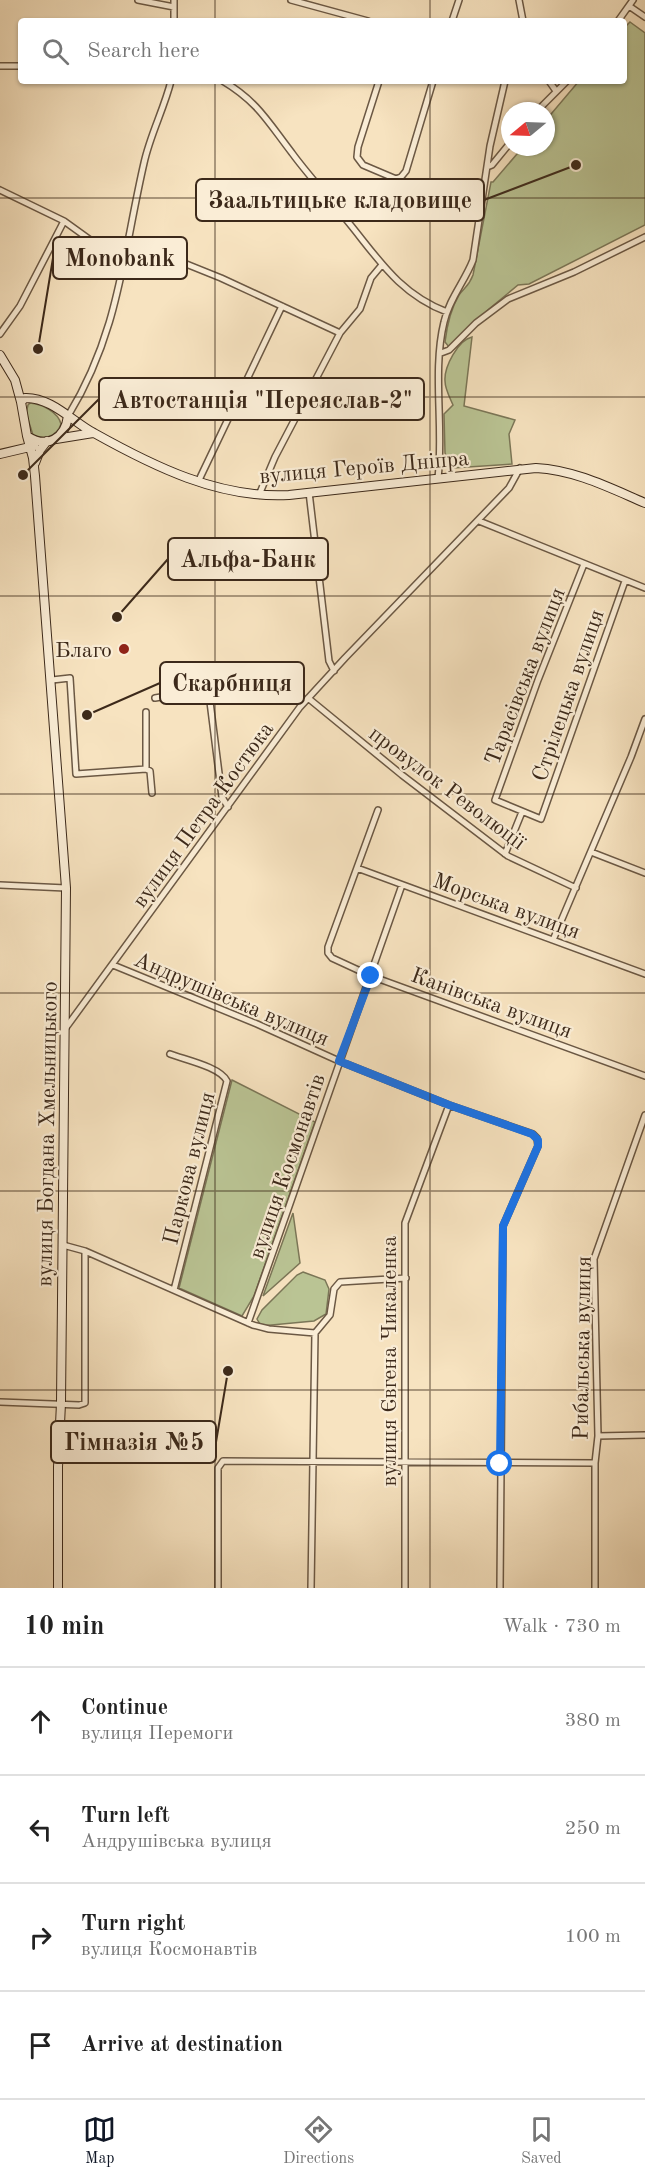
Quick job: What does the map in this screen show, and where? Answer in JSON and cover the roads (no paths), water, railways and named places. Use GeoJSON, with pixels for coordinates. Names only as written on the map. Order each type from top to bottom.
{"type":"FeatureCollection","features":[{"type":"Feature","properties":{"kind":"main road"},"geometry":{"type":"LineString","coordinates":[[0,355],[17,385],[21,402],[26,398],[33,398]]}},
{"type":"Feature","properties":{"kind":"main road"},"geometry":{"type":"LineString","coordinates":[[17,385],[33,398]]}},
{"type":"Feature","properties":{"kind":"main road","name":"вулиця Героїв Дніпра"},"geometry":{"type":"LineString","coordinates":[[33,398],[68,416],[93,433],[153,463],[198,482],[226,490],[259,495],[309,492],[520,468],[542,468],[587,479],[645,503]]}},
{"type":"Feature","properties":{"kind":"main road","name":"вулиця Богдана Хмельницького"},"geometry":{"type":"LineString","coordinates":[[21,402],[34,464],[66,888],[62,1403],[58,1467],[58,1588]]}},
{"type":"Feature","properties":{"kind":"main road"},"geometry":{"type":"LineString","coordinates":[[16,451],[27,455],[34,464],[40,450],[63,433],[68,416]]}},
{"type":"Feature","properties":{"kind":"main road"},"geometry":{"type":"LineString","coordinates":[[16,451],[27,436],[36,441],[93,433]]}},
{"type":"Feature","properties":{"kind":"main road"},"geometry":{"type":"LineString","coordinates":[[0,454],[52,440]]}},
{"type":"Feature","properties":{"kind":"street"},"geometry":{"type":"LineString","coordinates":[[138,0],[174,3]]}},
{"type":"Feature","properties":{"kind":"street"},"geometry":{"type":"LineString","coordinates":[[291,0],[357,18]]}},
{"type":"Feature","properties":{"kind":"street"},"geometry":{"type":"LineString","coordinates":[[453,18],[459,0]]}},
{"type":"Feature","properties":{"kind":"street"},"geometry":{"type":"LineString","coordinates":[[519,0],[522,18]]}},
{"type":"Feature","properties":{"kind":"street"},"geometry":{"type":"LineString","coordinates":[[620,18],[633,0]]}},
{"type":"Feature","properties":{"kind":"street"},"geometry":{"type":"LineString","coordinates":[[629,6],[645,17]]}},
{"type":"Feature","properties":{"kind":"street"},"geometry":{"type":"LineString","coordinates":[[0,66],[18,66]]}},
{"type":"Feature","properties":{"kind":"street"},"geometry":{"type":"LineString","coordinates":[[68,416],[107,333],[125,265],[148,148],[170,84]]}},
{"type":"Feature","properties":{"kind":"street"},"geometry":{"type":"LineString","coordinates":[[228,84],[247,96],[261,110],[381,266],[416,294],[447,312]]}},
{"type":"Feature","properties":{"kind":"street"},"geometry":{"type":"LineString","coordinates":[[378,84],[358,147],[357,157],[363,165],[396,179],[406,171],[432,84]]}},
{"type":"Feature","properties":{"kind":"street"},"geometry":{"type":"LineString","coordinates":[[438,478],[441,353],[444,322],[473,260],[487,166],[504,84]]}},
{"type":"Feature","properties":{"kind":"street"},"geometry":{"type":"LineString","coordinates":[[551,84],[556,92]]}},
{"type":"Feature","properties":{"kind":"street"},"geometry":{"type":"LineString","coordinates":[[546,102],[564,84]]}},
{"type":"Feature","properties":{"kind":"street"},"geometry":{"type":"LineString","coordinates":[[487,166],[492,165],[501,154]]}},
{"type":"Feature","properties":{"kind":"street"},"geometry":{"type":"LineString","coordinates":[[0,190],[64,221],[125,265]]}},
{"type":"Feature","properties":{"kind":"street"},"geometry":{"type":"LineString","coordinates":[[0,334],[20,306],[64,221]]}},
{"type":"Feature","properties":{"kind":"street"},"geometry":{"type":"LineString","coordinates":[[441,353],[449,350],[476,323],[507,299],[584,268],[645,237]]}},
{"type":"Feature","properties":{"kind":"street"},"geometry":{"type":"LineString","coordinates":[[129,241],[212,274],[340,333]]}},
{"type":"Feature","properties":{"kind":"street"},"geometry":{"type":"LineString","coordinates":[[259,495],[275,457],[340,333],[360,309],[371,278],[381,266]]}},
{"type":"Feature","properties":{"kind":"street"},"geometry":{"type":"LineString","coordinates":[[198,482],[282,306]]}},
{"type":"Feature","properties":{"kind":"street","name":"вулиця Петра Костюка"},"geometry":{"type":"LineString","coordinates":[[65,1030],[308,698],[479,521],[509,488],[518,476],[520,468]]}},
{"type":"Feature","properties":{"kind":"street"},"geometry":{"type":"LineString","coordinates":[[309,492],[329,661],[334,671]]}},
{"type":"Feature","properties":{"kind":"street"},"geometry":{"type":"LineString","coordinates":[[479,521],[645,588]]}},
{"type":"Feature","properties":{"kind":"street","name":"Тарасівська вулиця"},"geometry":{"type":"LineString","coordinates":[[522,812],[495,800],[584,564]]}},
{"type":"Feature","properties":{"kind":"street","name":"Стрілецька вулиця"},"geometry":{"type":"LineString","coordinates":[[522,812],[541,819],[625,581]]}},
{"type":"Feature","properties":{"kind":"street"},"geometry":{"type":"LineString","coordinates":[[52,680],[70,678],[76,774],[146,769],[150,771],[152,793]]}},
{"type":"Feature","properties":{"kind":"street"},"geometry":{"type":"LineString","coordinates":[[154,698],[201,691],[209,694],[222,797],[228,807]]}},
{"type":"Feature","properties":{"kind":"street","name":"провулок Революції"},"geometry":{"type":"LineString","coordinates":[[308,698],[393,768],[505,854],[530,868],[576,888]]}},
{"type":"Feature","properties":{"kind":"street"},"geometry":{"type":"LineString","coordinates":[[146,712],[146,769]]}},
{"type":"Feature","properties":{"kind":"street"},"geometry":{"type":"LineString","coordinates":[[554,940],[645,719]]}},
{"type":"Feature","properties":{"kind":"street"},"geometry":{"type":"LineString","coordinates":[[357,868],[378,810]]}},
{"type":"Feature","properties":{"kind":"street"},"geometry":{"type":"LineString","coordinates":[[505,854],[522,812]]}},
{"type":"Feature","properties":{"kind":"street"},"geometry":{"type":"LineString","coordinates":[[591,852],[645,873]]}},
{"type":"Feature","properties":{"kind":"street","name":"Морська вулиця"},"geometry":{"type":"LineString","coordinates":[[357,868],[645,974]]}},
{"type":"Feature","properties":{"kind":"street","name":"Канівська вулиця"},"geometry":{"type":"LineString","coordinates":[[357,868],[328,947],[330,956],[371,976],[645,1076]]}},
{"type":"Feature","properties":{"kind":"street"},"geometry":{"type":"LineString","coordinates":[[0,885],[66,888]]}},
{"type":"Feature","properties":{"kind":"street","name":"вулиця Космонавтів"},"geometry":{"type":"LineString","coordinates":[[248,1323],[402,885]]}},
{"type":"Feature","properties":{"kind":"street","name":"Андрушівська вулиця"},"geometry":{"type":"LineString","coordinates":[[113,965],[339,1061],[449,1105],[532,1134],[538,1140],[538,1146],[503,1226],[500,1464]]}},
{"type":"Feature","properties":{"kind":"street","name":"Паркова вулиця"},"geometry":{"type":"LineString","coordinates":[[170,1054],[213,1069],[224,1076],[227,1081],[174,1290]]}},
{"type":"Feature","properties":{"kind":"street","name":"вулиця Євгена Чикаленка"},"geometry":{"type":"LineString","coordinates":[[405,1588],[405,1223],[449,1105]]}},
{"type":"Feature","properties":{"kind":"street","name":"Рибальська вулиця"},"geometry":{"type":"LineString","coordinates":[[595,1588],[595,1463],[598,1436],[594,1259],[645,1115]]}},
{"type":"Feature","properties":{"kind":"street"},"geometry":{"type":"LineString","coordinates":[[63,1245],[85,1251],[248,1323],[269,1329],[315,1333]]}},
{"type":"Feature","properties":{"kind":"street"},"geometry":{"type":"LineString","coordinates":[[0,1402],[81,1405],[86,1400],[85,1251]]}},
{"type":"Feature","properties":{"kind":"street"},"geometry":{"type":"LineString","coordinates":[[311,1588],[315,1333],[330,1315],[334,1289],[340,1282],[406,1278]]}},
{"type":"Feature","properties":{"kind":"street"},"geometry":{"type":"LineString","coordinates":[[598,1436],[645,1435]]}},
{"type":"Feature","properties":{"kind":"street"},"geometry":{"type":"LineString","coordinates":[[218,1588],[218,1468],[226,1460],[313,1463],[595,1463]]}},
{"type":"Feature","properties":{"kind":"street"},"geometry":{"type":"LineString","coordinates":[[500,1464],[500,1588]]}},
{"type":"Feature","properties":{"kind":"place","name":"Заальтицьке кладовище"},"geometry":{"type":"Point","coordinates":[576,165]}},
{"type":"Feature","properties":{"kind":"place","name":"Monobank"},"geometry":{"type":"Point","coordinates":[38,349]}},
{"type":"Feature","properties":{"kind":"place","name":"Автостанція \"Переяслав-2\""},"geometry":{"type":"Point","coordinates":[23,475]}},
{"type":"Feature","properties":{"kind":"place","name":"Альфа-Банк"},"geometry":{"type":"Point","coordinates":[117,617]}},
{"type":"Feature","properties":{"kind":"place","name":"Благо"},"geometry":{"type":"Point","coordinates":[124,649]}},
{"type":"Feature","properties":{"kind":"place","name":"Скарбниця"},"geometry":{"type":"Point","coordinates":[87,715]}},
{"type":"Feature","properties":{"kind":"place","name":"Гімназія №5"},"geometry":{"type":"Point","coordinates":[228,1371]}}]}
